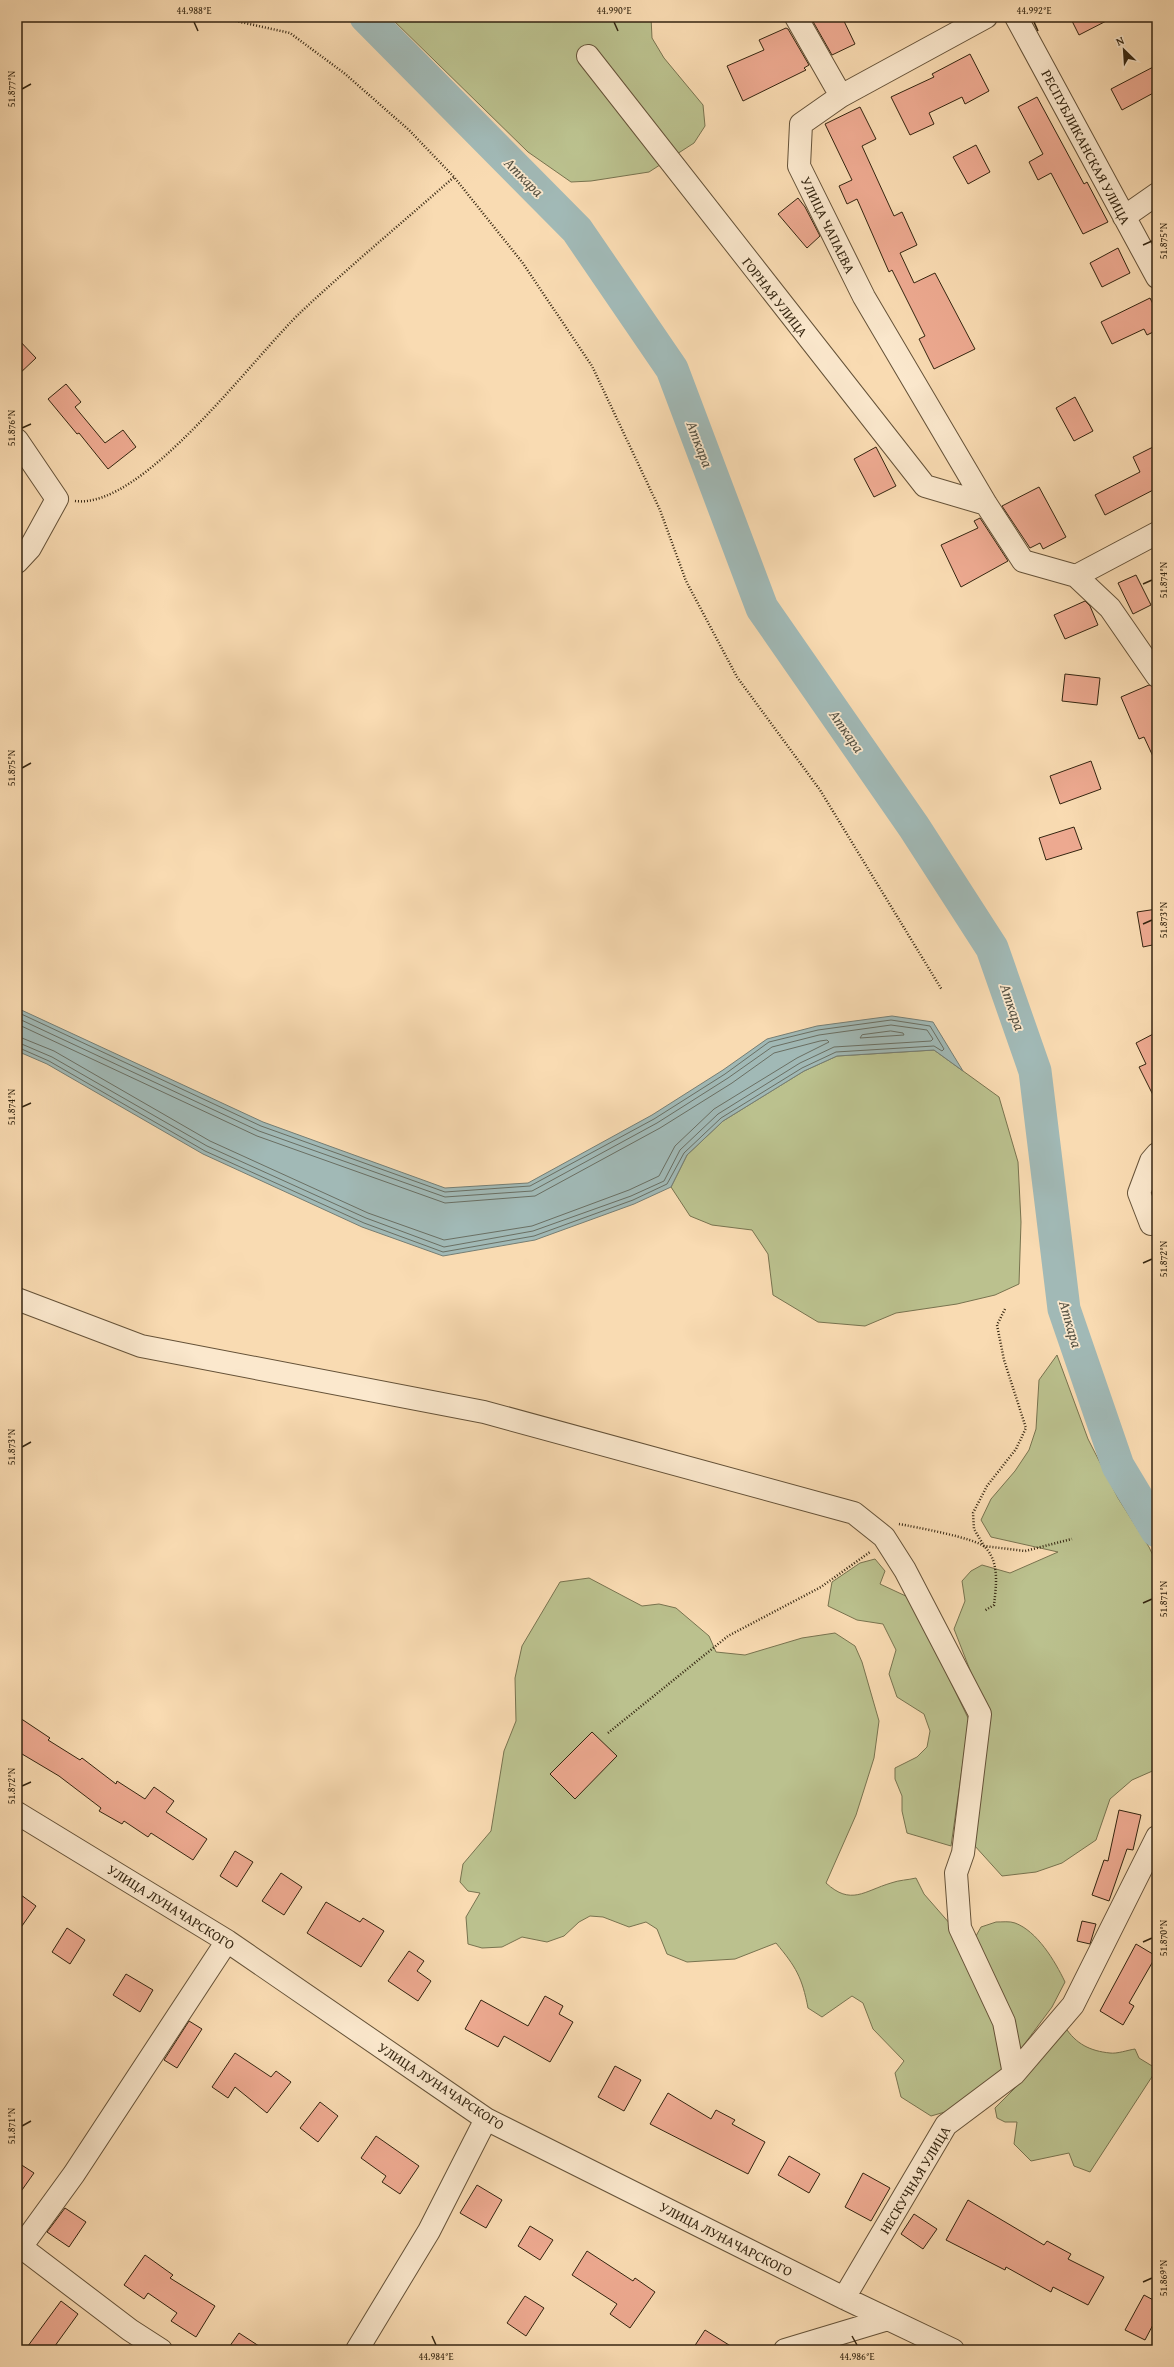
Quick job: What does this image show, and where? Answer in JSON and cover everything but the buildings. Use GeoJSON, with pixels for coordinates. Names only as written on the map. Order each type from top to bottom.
{"type":"FeatureCollection","features":[{"type":"Feature","properties":{"kind":"street"},"geometry":{"type":"LineString","coordinates":[[796,17],[841,96]]}},
{"type":"Feature","properties":{"kind":"street","name":"УЛИЦА ЧАПАЕВА"},"geometry":{"type":"LineString","coordinates":[[986,17],[841,96],[801,124],[799,166],[864,297],[986,504]]}},
{"type":"Feature","properties":{"kind":"street","name":"РЕСПУБЛИКАНСКАЯ УЛИЦА"},"geometry":{"type":"LineString","coordinates":[[1016,17],[1157,277]]}},
{"type":"Feature","properties":{"kind":"street","name":"ГОРНАЯ УЛИЦА"},"geometry":{"type":"LineString","coordinates":[[588,56],[925,486],[986,504]]}},
{"type":"Feature","properties":{"kind":"street"},"geometry":{"type":"LineString","coordinates":[[1124,217],[1157,194]]}},
{"type":"Feature","properties":{"kind":"street"},"geometry":{"type":"LineString","coordinates":[[17,440],[57,499],[30,548],[17,562]]}},
{"type":"Feature","properties":{"kind":"street"},"geometry":{"type":"LineString","coordinates":[[986,504],[1023,561],[1076,576],[1110,608],[1157,676]]}},
{"type":"Feature","properties":{"kind":"street"},"geometry":{"type":"LineString","coordinates":[[1076,576],[1157,533]]}},
{"type":"Feature","properties":{"kind":"street"},"geometry":{"type":"LineString","coordinates":[[1151,1224],[1139,1193],[1151,1161],[1157,1154]]}},
{"type":"Feature","properties":{"kind":"street"},"geometry":{"type":"LineString","coordinates":[[17,1299],[141,1346],[484,1412],[854,1513],[888,1529],[905,1570],[980,1714],[964,1853],[956,1873],[960,1928],[1004,2022],[1014,2074]]}},
{"type":"Feature","properties":{"kind":"street","name":"УЛИЦА ЛУНАЧАРСКОГО"},"geometry":{"type":"LineString","coordinates":[[17,1813],[227,1941],[486,2119],[844,2298],[952,2350]]}},
{"type":"Feature","properties":{"kind":"street","name":"НЕСКУЧНАЯ УЛИЦА"},"geometry":{"type":"LineString","coordinates":[[844,2298],[946,2125],[1014,2074],[1073,2005],[1157,1837]]}},
{"type":"Feature","properties":{"kind":"street"},"geometry":{"type":"LineString","coordinates":[[161,2350],[130,2330],[19,2245],[74,2174],[227,1941]]}},
{"type":"Feature","properties":{"kind":"street"},"geometry":{"type":"LineString","coordinates":[[357,2350],[429,2231],[486,2119]]}},
{"type":"Feature","properties":{"kind":"street"},"geometry":{"type":"LineString","coordinates":[[785,2350],[888,2319]]}},
{"type":"Feature","properties":{"kind":"path"},"geometry":{"type":"LineString","coordinates":[[218,17],[290,33],[344,73],[409,130],[454,176],[522,262],[592,366],[660,510],[686,581],[737,677],[820,790],[942,990]]}},
{"type":"Feature","properties":{"kind":"path"},"geometry":{"type":"LineString","coordinates":[[57,499],[88,503],[134,482],[186,437],[301,312],[454,176]]}},
{"type":"Feature","properties":{"kind":"path"},"geometry":{"type":"LineString","coordinates":[[984,1611],[994,1605],[997,1580],[992,1558],[974,1529],[973,1513],[987,1486],[1016,1449],[1026,1428],[1004,1360],[997,1325],[1005,1309]]}},
{"type":"Feature","properties":{"kind":"path"},"geometry":{"type":"LineString","coordinates":[[608,1732],[685,1668],[728,1636],[821,1587],[869,1553],[888,1529],[968,1540],[984,1546],[1025,1551],[1072,1539]]}},
{"type":"Feature","properties":{"kind":"green space"},"geometry":{"type":"Polygon","coordinates":[[[390,17],[651,17],[652,38],[664,58],[703,105],[705,126],[694,143],[649,172],[591,181],[571,182],[528,152],[390,17]]]}},
{"type":"Feature","properties":{"kind":"green space"},"geometry":{"type":"Polygon","coordinates":[[[934,1050],[999,1097],[1018,1162],[1021,1222],[1019,1284],[995,1295],[957,1304],[896,1313],[865,1326],[818,1322],[773,1295],[768,1254],[752,1230],[712,1225],[690,1216],[671,1187],[687,1155],[723,1121],[804,1071],[837,1056],[934,1050]]]}},
{"type":"Feature","properties":{"kind":"green space"},"geometry":{"type":"Polygon","coordinates":[[[1057,1355],[1088,1439],[1118,1498],[1149,1547],[1157,1564],[1157,1769],[1132,1780],[1110,1799],[1096,1840],[1062,1863],[1036,1872],[1002,1876],[974,1845],[986,1711],[954,1629],[965,1601],[962,1581],[971,1571],[982,1565],[1010,1573],[1058,1552],[991,1537],[981,1520],[991,1499],[1015,1471],[1029,1450],[1036,1429],[1039,1380],[1057,1355]]]}},
{"type":"Feature","properties":{"kind":"green space"},"geometry":{"type":"Polygon","coordinates":[[[875,1559],[885,1571],[880,1584],[910,1598],[969,1720],[951,1846],[907,1833],[902,1811],[902,1796],[895,1779],[895,1768],[917,1757],[927,1747],[930,1731],[924,1714],[897,1697],[889,1674],[896,1650],[883,1624],[857,1620],[828,1606],[832,1582],[860,1563],[875,1559]]]}},
{"type":"Feature","properties":{"kind":"green space"},"geometry":{"type":"Polygon","coordinates":[[[589,1578],[642,1606],[659,1604],[676,1608],[709,1636],[716,1652],[745,1655],[802,1638],[835,1633],[855,1646],[862,1662],[879,1721],[874,1758],[856,1815],[826,1883],[843,1894],[858,1895],[894,1882],[916,1878],[924,1894],[951,1925],[998,2026],[1005,2072],[945,2112],[931,2116],[901,2097],[895,2073],[904,2061],[873,2029],[863,2003],[852,1996],[822,2017],[808,2008],[801,1980],[789,1959],[776,1943],[735,1959],[687,1962],[667,1954],[657,1929],[646,1922],[629,1927],[603,1917],[590,1916],[579,1922],[564,1936],[547,1942],[522,1937],[502,1947],[482,1948],[468,1944],[466,1917],[480,1893],[468,1891],[460,1882],[463,1864],[491,1831],[504,1751],[516,1721],[515,1678],[522,1646],[560,1582],[589,1578]]]}},
{"type":"Feature","properties":{"kind":"green space"},"geometry":{"type":"Polygon","coordinates":[[[996,1922],[1013,1922],[1031,1933],[1051,1956],[1065,1982],[1052,2007],[1020,2050],[977,1948],[976,1936],[981,1927],[996,1922]]]}},
{"type":"Feature","properties":{"kind":"green space"},"geometry":{"type":"Polygon","coordinates":[[[1065,2027],[1074,2038],[1084,2046],[1103,2052],[1113,2053],[1135,2049],[1139,2058],[1157,2069],[1090,2172],[1074,2166],[1069,2153],[1031,2161],[1014,2144],[1017,2122],[1005,2122],[997,2118],[995,2108],[1026,2077],[1065,2027]]]}},
{"type":"Feature","properties":{"kind":"water"},"geometry":{"type":"Polygon","coordinates":[[[17,1008],[263,1122],[445,1188],[528,1183],[652,1115],[723,1070],[767,1039],[817,1026],[892,1016],[933,1022],[963,1071],[934,1050],[837,1056],[804,1071],[723,1121],[687,1155],[671,1187],[634,1204],[535,1240],[443,1256],[362,1227],[203,1154],[47,1064],[17,1051],[17,1008]]]}},
{"type":"Feature","properties":{"kind":"waterway","name":"Аткара"},"geometry":{"type":"LineString","coordinates":[[366,17],[577,230],[672,369],[762,608],[914,827],[992,948],[1035,1071],[1064,1309],[1118,1466],[1157,1531]]}}]}
